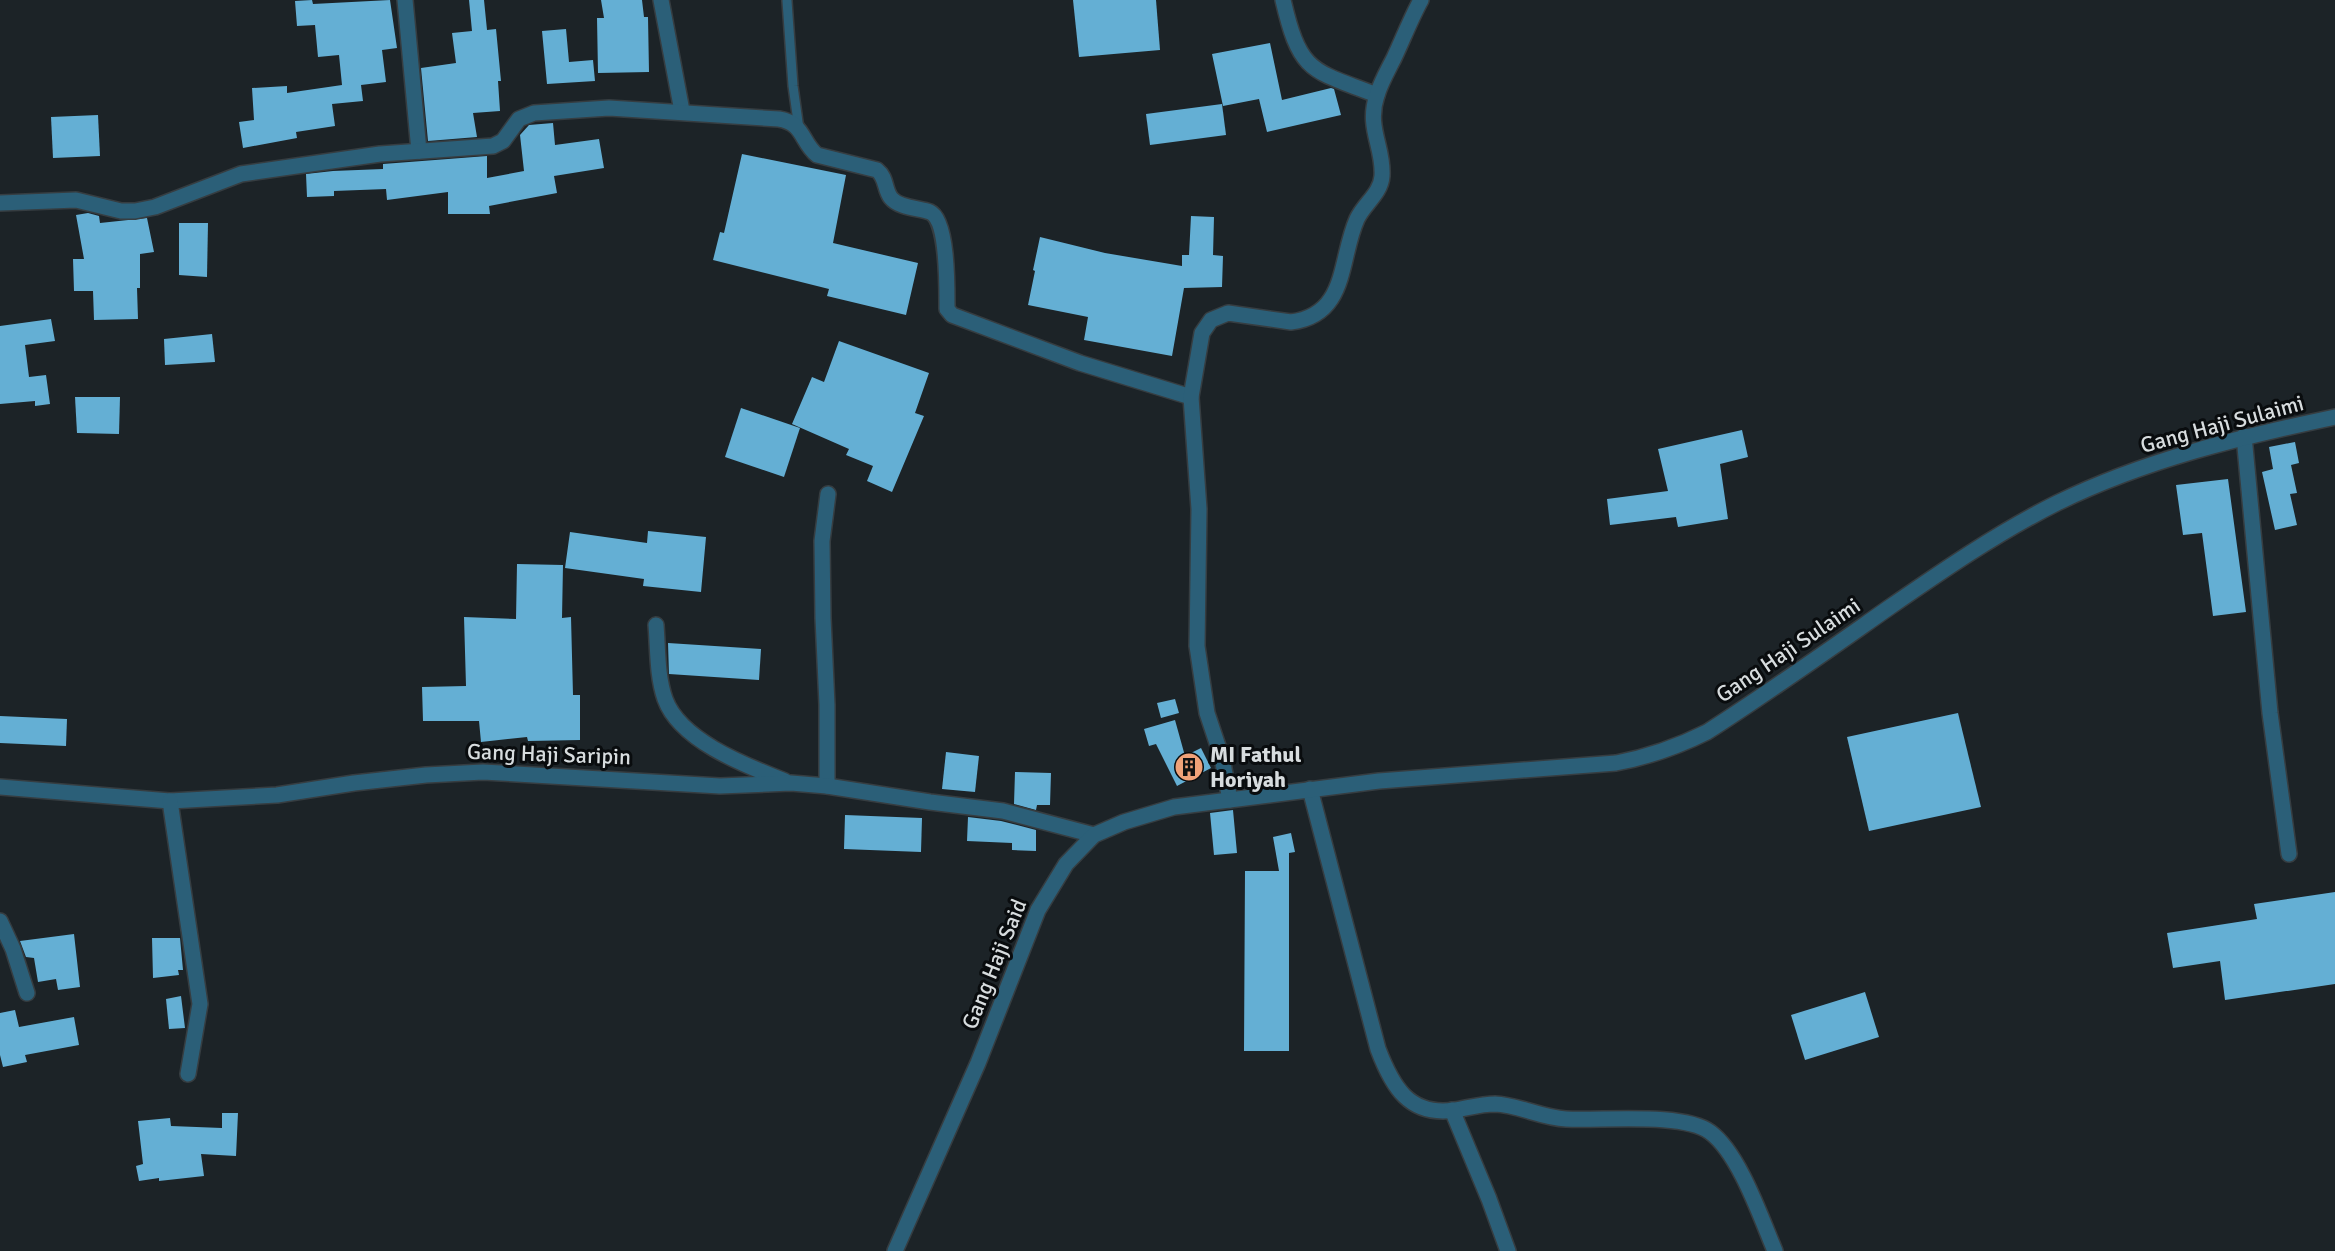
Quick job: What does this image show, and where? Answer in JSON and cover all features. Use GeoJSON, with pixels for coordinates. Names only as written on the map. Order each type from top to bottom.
{"type":"FeatureCollection","features":[{"type":"Feature","properties":{"kind":"street"},"geometry":{"type":"LineString","coordinates":[[405,0],[419,151]]}},
{"type":"Feature","properties":{"kind":"street"},"geometry":{"type":"LineString","coordinates":[[661,0],[682,111]]}},
{"type":"Feature","properties":{"kind":"street"},"geometry":{"type":"LineString","coordinates":[[1283,0],[1295,45],[1312,68],[1324,75],[1377,95]]}},
{"type":"Feature","properties":{"kind":"street"},"geometry":{"type":"LineString","coordinates":[[1230,800],[1222,758],[1205,705],[1197,646],[1199,509],[1191,397],[1202,333],[1211,320],[1228,313],[1291,322],[1301,321],[1323,309],[1330,301],[1338,287],[1357,219],[1382,180],[1381,162],[1373,128],[1377,95],[1421,0]]}},
{"type":"Feature","properties":{"kind":"street"},"geometry":{"type":"LineString","coordinates":[[0,203],[76,200],[122,211],[135,211],[155,207],[241,174],[380,154],[498,145],[519,118],[534,113],[609,108],[682,111],[787,120],[799,129],[812,151],[817,155],[877,170],[883,175],[891,199],[897,203],[933,213],[939,220],[945,258],[947,309],[952,315],[1080,363],[1191,397]]}},
{"type":"Feature","properties":{"kind":"street","name":"Gang Haji Sulaimi"},"geometry":{"type":"LineString","coordinates":[[1230,800],[1379,781],[1616,763],[1643,758],[1682,745],[1748,706],[1982,545],[2057,504],[2136,470],[2181,454],[2244,436],[2335,417]]}},
{"type":"Feature","properties":{"kind":"street"},"geometry":{"type":"LineString","coordinates":[[2244,436],[2270,713],[2289,854]]}},
{"type":"Feature","properties":{"kind":"street"},"geometry":{"type":"LineString","coordinates":[[827,786],[822,541],[828,494]]}},
{"type":"Feature","properties":{"kind":"street"},"geometry":{"type":"LineString","coordinates":[[656,625],[659,675],[665,700],[688,732],[753,768],[791,783]]}},
{"type":"Feature","properties":{"kind":"street","name":"Gang Haji Saripin"},"geometry":{"type":"LineString","coordinates":[[0,787],[170,801],[277,795],[366,782],[483,772],[720,786],[791,783],[1004,811],[1094,835]]}},
{"type":"Feature","properties":{"kind":"street"},"geometry":{"type":"LineString","coordinates":[[1310,789],[1378,1049],[1386,1070],[1398,1090],[1409,1101],[1428,1110],[1452,1110],[1495,1104],[1564,1119],[1668,1121],[1703,1127],[1717,1137],[1738,1168],[1776,1251]]}},
{"type":"Feature","properties":{"kind":"street","name":"Gang Haji Said"},"geometry":{"type":"LineString","coordinates":[[895,1251],[978,1063],[1038,910],[1066,864],[1094,835],[1124,822],[1174,807],[1230,800]]}},
{"type":"Feature","properties":{"kind":"street"},"geometry":{"type":"LineString","coordinates":[[170,801],[200,1004],[188,1074]]}},
{"type":"Feature","properties":{"kind":"street"},"geometry":{"type":"LineString","coordinates":[[0,921],[13,949],[27,993]]}},
{"type":"Feature","properties":{"kind":"street"},"geometry":{"type":"LineString","coordinates":[[1452,1110],[1508,1251]]}},
{"type":"Feature","properties":{"kind":"lane"},"geometry":{"type":"LineString","coordinates":[[787,1],[793,86],[799,129]]}},
{"type":"Feature","properties":{"kind":"building"},"geometry":{"type":"Polygon","coordinates":[[[312,0],[313,4],[390,0],[397,48],[382,50],[386,82],[361,85],[363,101],[332,104],[335,126],[296,132],[297,138],[243,148],[239,122],[254,120],[252,88],[287,86],[287,93],[342,85],[339,55],[318,57],[315,25],[297,26],[295,1],[312,0]]]}},
{"type":"Feature","properties":{"kind":"building"},"geometry":{"type":"Polygon","coordinates":[[[469,0],[484,0],[487,30],[496,29],[501,81],[498,81],[500,111],[473,113],[477,137],[428,141],[421,68],[456,63],[452,33],[472,31],[469,0]]]}},
{"type":"Feature","properties":{"kind":"building"},"geometry":{"type":"Polygon","coordinates":[[[601,0],[642,0],[644,17],[648,17],[649,72],[598,73],[597,18],[604,18],[601,0]]]}},
{"type":"Feature","properties":{"kind":"building"},"geometry":{"type":"Polygon","coordinates":[[[1073,0],[1156,0],[1160,50],[1079,57],[1073,0]]]}},
{"type":"Feature","properties":{"kind":"building"},"geometry":{"type":"Polygon","coordinates":[[[566,29],[569,62],[593,60],[595,81],[547,84],[542,31],[566,29]]]}},
{"type":"Feature","properties":{"kind":"building"},"geometry":{"type":"Polygon","coordinates":[[[1270,43],[1282,100],[1331,88],[1334,89],[1341,115],[1267,132],[1259,99],[1223,106],[1212,54],[1270,43]]]}},
{"type":"Feature","properties":{"kind":"building"},"geometry":{"type":"Polygon","coordinates":[[[1222,104],[1226,135],[1150,145],[1146,114],[1222,104]]]}},
{"type":"Feature","properties":{"kind":"building"},"geometry":{"type":"Polygon","coordinates":[[[98,115],[100,156],[53,158],[51,117],[98,115]]]}},
{"type":"Feature","properties":{"kind":"building"},"geometry":{"type":"Polygon","coordinates":[[[553,123],[555,145],[599,139],[604,168],[554,176],[557,193],[489,206],[490,214],[448,214],[448,192],[387,200],[386,189],[334,191],[334,196],[307,197],[306,174],[383,169],[383,164],[487,156],[487,178],[524,171],[520,135],[529,125],[553,123]]]}},
{"type":"Feature","properties":{"kind":"building"},"geometry":{"type":"Polygon","coordinates":[[[742,154],[846,175],[833,243],[918,263],[906,315],[827,296],[829,289],[713,260],[720,232],[724,233],[742,154]]]}},
{"type":"Feature","properties":{"kind":"building"},"geometry":{"type":"Polygon","coordinates":[[[88,213],[99,216],[100,223],[147,218],[154,252],[140,254],[140,288],[137,288],[138,319],[94,320],[93,291],[74,291],[73,259],[84,259],[76,215],[88,213]]]}},
{"type":"Feature","properties":{"kind":"building"},"geometry":{"type":"Polygon","coordinates":[[[1191,216],[1214,217],[1213,255],[1223,256],[1222,287],[1184,288],[1172,356],[1084,340],[1088,317],[1028,305],[1040,237],[1105,253],[1182,266],[1182,255],[1189,255],[1191,216]]]}},
{"type":"Feature","properties":{"kind":"building"},"geometry":{"type":"Polygon","coordinates":[[[179,223],[208,223],[207,277],[179,275],[179,223]]]}},
{"type":"Feature","properties":{"kind":"building"},"geometry":{"type":"Polygon","coordinates":[[[51,319],[55,341],[25,345],[29,377],[46,375],[50,404],[35,406],[35,401],[0,404],[0,326],[51,319]]]}},
{"type":"Feature","properties":{"kind":"building"},"geometry":{"type":"Polygon","coordinates":[[[212,334],[215,362],[165,365],[164,339],[212,334]]]}},
{"type":"Feature","properties":{"kind":"building"},"geometry":{"type":"Polygon","coordinates":[[[839,341],[929,373],[915,413],[924,416],[892,492],[867,481],[873,466],[846,455],[849,449],[792,424],[812,377],[824,382],[839,341]]]}},
{"type":"Feature","properties":{"kind":"building"},"geometry":{"type":"Polygon","coordinates":[[[75,397],[120,397],[119,434],[77,433],[75,397]]]}},
{"type":"Feature","properties":{"kind":"building"},"geometry":{"type":"Polygon","coordinates":[[[741,408],[800,428],[784,477],[725,457],[741,408]]]}},
{"type":"Feature","properties":{"kind":"building"},"geometry":{"type":"Polygon","coordinates":[[[1742,430],[1748,457],[1720,464],[1728,519],[1678,527],[1676,517],[1610,525],[1607,499],[1668,491],[1658,449],[1742,430]]]}},
{"type":"Feature","properties":{"kind":"building"},"geometry":{"type":"Polygon","coordinates":[[[2295,442],[2299,463],[2291,465],[2297,493],[2290,494],[2297,525],[2275,530],[2262,472],[2273,469],[2269,447],[2295,442]]]}},
{"type":"Feature","properties":{"kind":"building"},"geometry":{"type":"Polygon","coordinates":[[[2228,479],[2246,612],[2213,616],[2202,533],[2183,535],[2176,485],[2228,479]]]}},
{"type":"Feature","properties":{"kind":"building"},"geometry":{"type":"Polygon","coordinates":[[[648,531],[706,537],[701,592],[643,586],[644,579],[565,568],[570,532],[647,543],[648,531]]]}},
{"type":"Feature","properties":{"kind":"building"},"geometry":{"type":"Polygon","coordinates":[[[517,564],[563,565],[562,618],[571,617],[573,695],[580,695],[580,740],[528,741],[527,737],[481,742],[479,721],[423,721],[422,687],[466,686],[464,617],[516,619],[517,564]]]}},
{"type":"Feature","properties":{"kind":"building"},"geometry":{"type":"Polygon","coordinates":[[[668,643],[761,649],[759,680],[669,674],[668,643]]]}},
{"type":"Feature","properties":{"kind":"building"},"geometry":{"type":"Polygon","coordinates":[[[1175,699],[1179,713],[1161,718],[1157,703],[1175,699]]]}},
{"type":"Feature","properties":{"kind":"building"},"geometry":{"type":"Polygon","coordinates":[[[1958,713],[1981,807],[1869,831],[1847,737],[1958,713]]]}},
{"type":"Feature","properties":{"kind":"building"},"geometry":{"type":"Polygon","coordinates":[[[0,716],[67,719],[66,746],[0,743],[0,716]]]}},
{"type":"Feature","properties":{"kind":"building"},"geometry":{"type":"Polygon","coordinates":[[[1175,720],[1185,756],[1201,748],[1211,768],[1177,786],[1156,744],[1149,746],[1144,729],[1175,720]]]}},
{"type":"Feature","properties":{"kind":"building"},"geometry":{"type":"Polygon","coordinates":[[[946,752],[979,756],[975,792],[942,789],[946,752]]]}},
{"type":"Feature","properties":{"kind":"building"},"geometry":{"type":"Polygon","coordinates":[[[1015,772],[1051,773],[1050,805],[1037,805],[1036,810],[1014,804],[1015,772]]]}},
{"type":"Feature","properties":{"kind":"building"},"geometry":{"type":"Polygon","coordinates":[[[1233,810],[1237,853],[1214,855],[1210,813],[1233,810]]]}},
{"type":"Feature","properties":{"kind":"building"},"geometry":{"type":"Polygon","coordinates":[[[845,815],[922,818],[921,852],[844,849],[845,815]]]}},
{"type":"Feature","properties":{"kind":"building"},"geometry":{"type":"Polygon","coordinates":[[[968,817],[1001,821],[1036,830],[1036,851],[1012,850],[1012,843],[967,841],[968,817]]]}},
{"type":"Feature","properties":{"kind":"building"},"geometry":{"type":"Polygon","coordinates":[[[1291,833],[1295,852],[1289,853],[1289,1051],[1244,1051],[1245,871],[1279,871],[1273,837],[1291,833]]]}},
{"type":"Feature","properties":{"kind":"building"},"geometry":{"type":"Polygon","coordinates":[[[2335,892],[2335,984],[2225,1000],[2220,961],[2173,968],[2167,933],[2257,919],[2254,904],[2335,892]]]}},
{"type":"Feature","properties":{"kind":"building"},"geometry":{"type":"Polygon","coordinates":[[[74,934],[80,987],[58,990],[56,979],[38,982],[34,958],[26,957],[20,941],[74,934]]]}},
{"type":"Feature","properties":{"kind":"building"},"geometry":{"type":"Polygon","coordinates":[[[152,938],[180,938],[183,970],[178,970],[179,975],[153,978],[152,938]]]}},
{"type":"Feature","properties":{"kind":"building"},"geometry":{"type":"Polygon","coordinates":[[[1865,992],[1879,1037],[1805,1060],[1791,1015],[1865,992]]]}},
{"type":"Feature","properties":{"kind":"building"},"geometry":{"type":"Polygon","coordinates":[[[181,996],[185,1028],[169,1029],[166,999],[181,996]]]}},
{"type":"Feature","properties":{"kind":"building"},"geometry":{"type":"Polygon","coordinates":[[[15,1010],[19,1027],[74,1017],[79,1045],[25,1055],[27,1062],[3,1067],[0,1055],[0,1013],[15,1010]]]}},
{"type":"Feature","properties":{"kind":"building"},"geometry":{"type":"Polygon","coordinates":[[[222,1113],[238,1113],[236,1156],[201,1154],[204,1176],[139,1181],[136,1166],[143,1164],[138,1121],[170,1118],[171,1126],[222,1128],[222,1113]]]}},
{"type":"Feature","properties":{"kind":"place","name":"MI Fathul Horiyah"},"geometry":{"type":"Point","coordinates":[1189,767]}}]}
